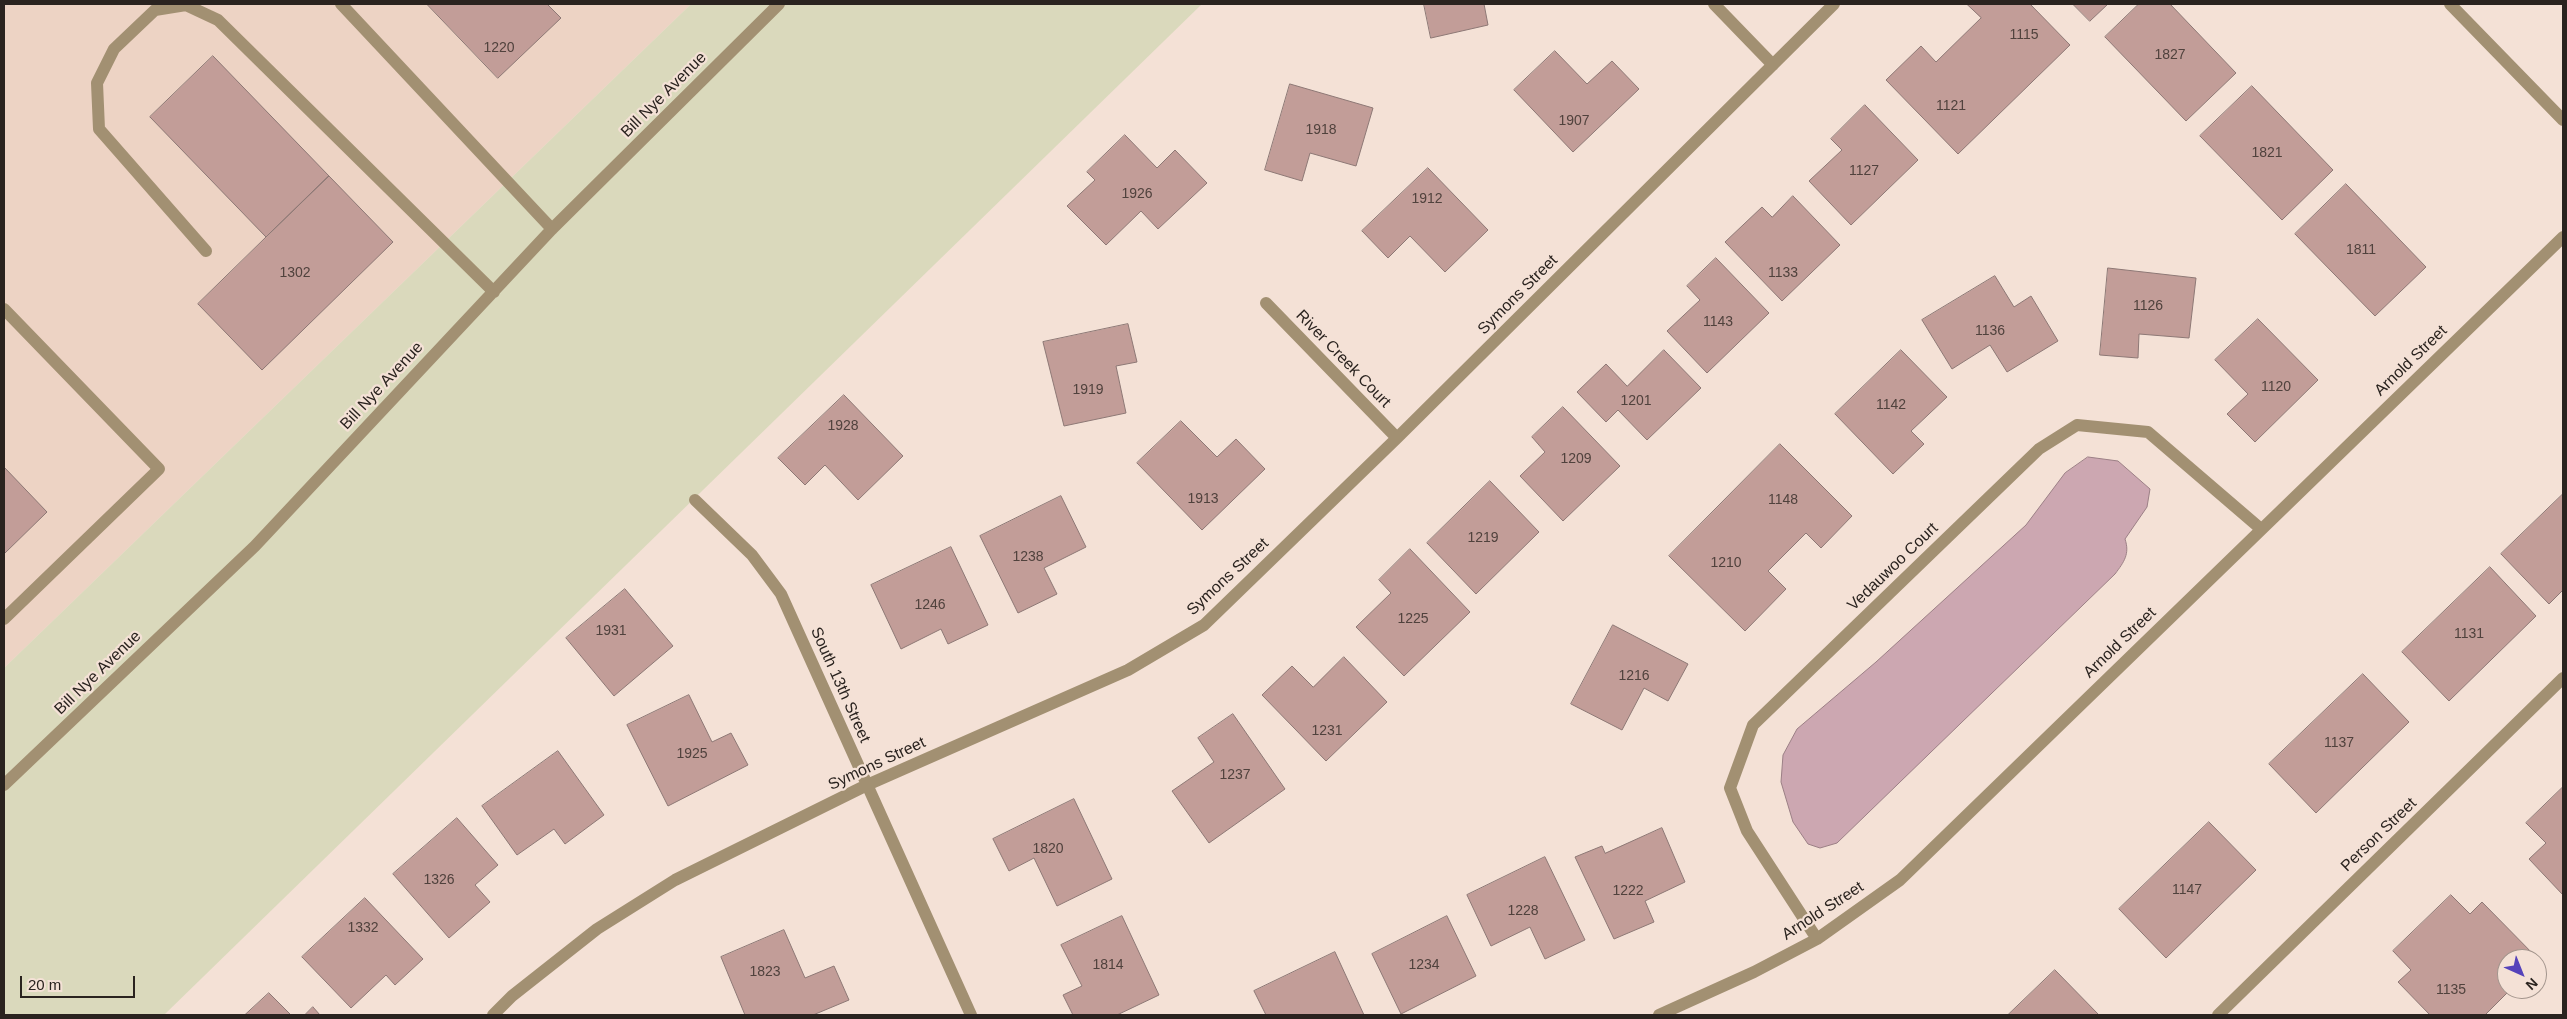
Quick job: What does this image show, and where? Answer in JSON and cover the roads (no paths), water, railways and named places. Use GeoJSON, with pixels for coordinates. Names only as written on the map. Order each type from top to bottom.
{"type":"FeatureCollection","features":[{"type":"Feature","properties":{"kind":"street"},"geometry":{"type":"LineString","coordinates":[[341,4],[552,229]]}},
{"type":"Feature","properties":{"kind":"street","name":"Bill Nye Avenue"},"geometry":{"type":"LineString","coordinates":[[4,785],[255,546],[552,229],[779,4]]}},
{"type":"Feature","properties":{"kind":"street"},"geometry":{"type":"LineString","coordinates":[[1714,4],[1773,65]]}},
{"type":"Feature","properties":{"kind":"street","name":"Symons Street"},"geometry":{"type":"LineString","coordinates":[[493,1015],[512,996],[597,929],[675,880],[867,785],[1128,670],[1204,624],[1397,438],[1834,4]]}},
{"type":"Feature","properties":{"kind":"street"},"geometry":{"type":"LineString","coordinates":[[2450,4],[2563,120]]}},
{"type":"Feature","properties":{"kind":"street"},"geometry":{"type":"LineString","coordinates":[[206,251],[98,129],[97,83],[114,49],[155,10],[186,5],[218,20],[494,292]]}},
{"type":"Feature","properties":{"kind":"street","name":"Arnold Street"},"geometry":{"type":"LineString","coordinates":[[1659,1015],[1754,972],[1817,938],[1900,880],[2563,237]]}},
{"type":"Feature","properties":{"kind":"street","name":"River Creek Court"},"geometry":{"type":"LineString","coordinates":[[1266,303],[1397,438]]}},
{"type":"Feature","properties":{"kind":"street"},"geometry":{"type":"LineString","coordinates":[[4,309],[159,469],[4,619]]}},
{"type":"Feature","properties":{"kind":"street","name":"Vedauwoo Court"},"geometry":{"type":"LineString","coordinates":[[1817,938],[1747,831],[1730,788],[1753,725],[2039,449],[2077,425],[2148,432],[2261,529]]}},
{"type":"Feature","properties":{"kind":"street","name":"South 13th Street"},"geometry":{"type":"LineString","coordinates":[[695,500],[752,555],[780,594],[971,1015]]}},
{"type":"Feature","properties":{"kind":"street","name":"Person Street"},"geometry":{"type":"LineString","coordinates":[[2218,1015],[2563,678]]}}]}
